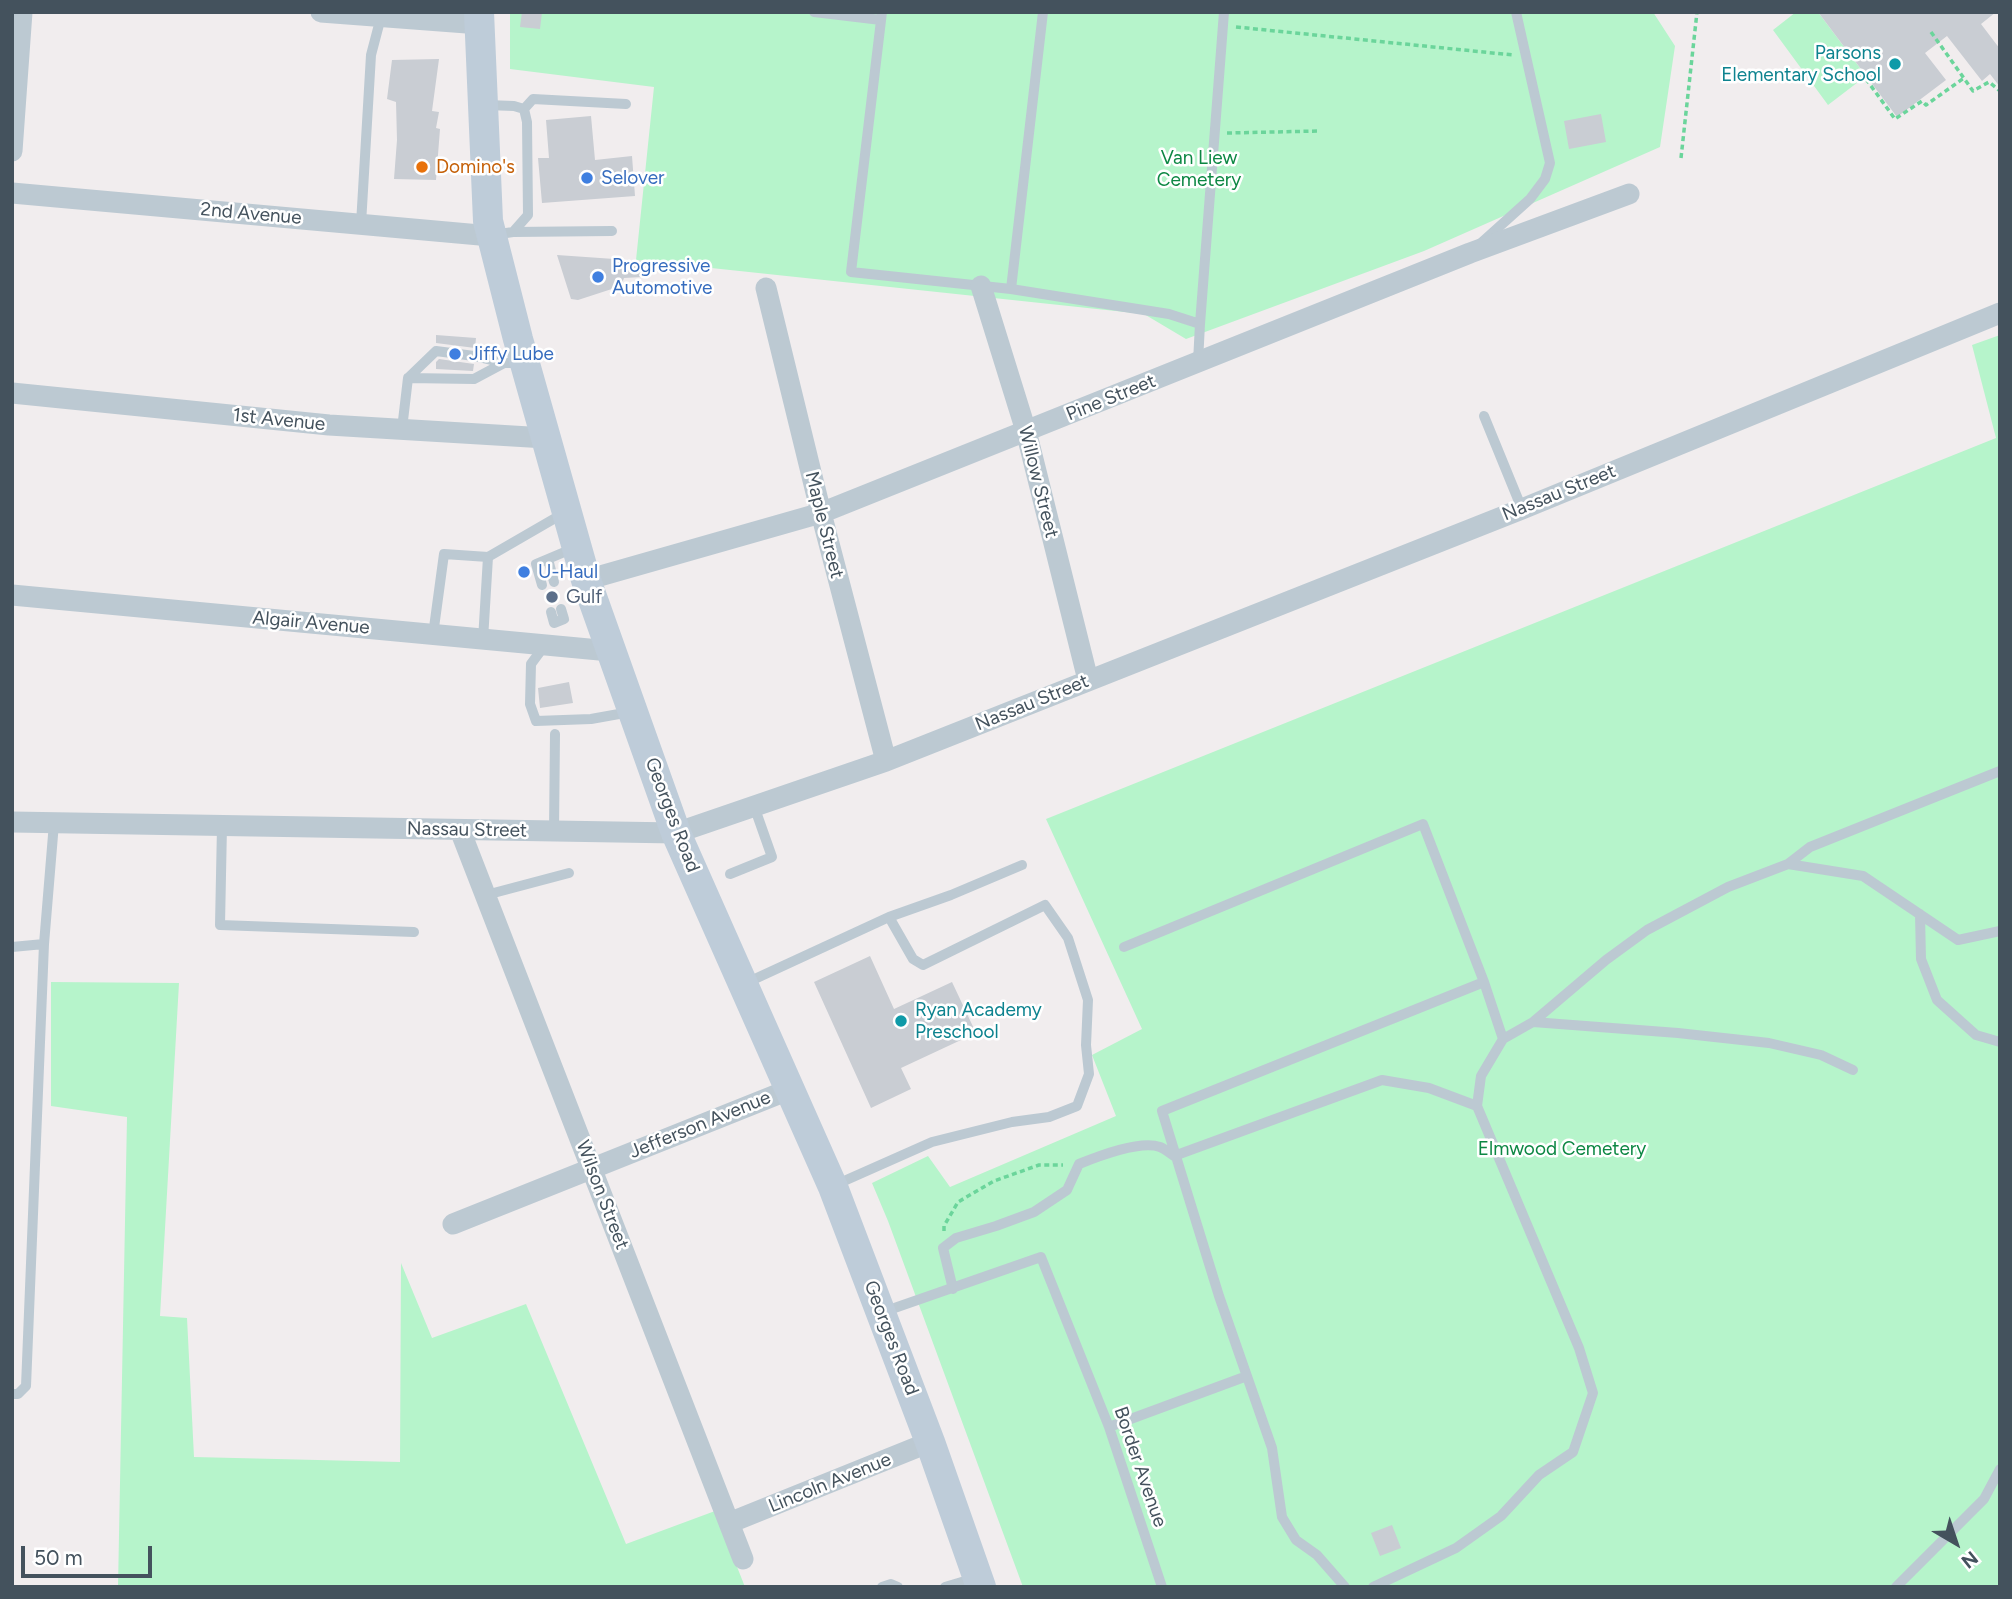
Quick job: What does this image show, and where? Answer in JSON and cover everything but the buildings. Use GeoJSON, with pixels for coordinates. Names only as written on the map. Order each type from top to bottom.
{"type":"FeatureCollection","features":[{"type":"Feature","properties":{"kind":"street"},"geometry":{"type":"LineString","coordinates":[[12,151],[22,12]]}},
{"type":"Feature","properties":{"kind":"street"},"geometry":{"type":"LineString","coordinates":[[321,12],[381,17],[480,18]]}},
{"type":"Feature","properties":{"kind":"street","name":"Georges Road"},"geometry":{"type":"LineString","coordinates":[[480,18],[488,221],[502,234],[514,363],[546,438],[586,580],[676,833],[833,1186],[930,1442],[979,1582]]}},
{"type":"Feature","properties":{"kind":"street","name":"2nd Avenue"},"geometry":{"type":"LineString","coordinates":[[12,193],[502,234]]}},
{"type":"Feature","properties":{"kind":"street","name":"Pine Street"},"geometry":{"type":"LineString","coordinates":[[586,580],[821,513],[1470,253],[1629,194]]}},
{"type":"Feature","properties":{"kind":"street","name":"Willow Street"},"geometry":{"type":"LineString","coordinates":[[981,286],[1026,431],[1088,680]]}},
{"type":"Feature","properties":{"kind":"street","name":"Maple Street"},"geometry":{"type":"LineString","coordinates":[[766,288],[886,761]]}},
{"type":"Feature","properties":{"kind":"street","name":"Nassau Street"},"geometry":{"type":"LineString","coordinates":[[12,822],[676,833],[886,761],[1522,509],[2000,313]]}},
{"type":"Feature","properties":{"kind":"street","name":"1st Avenue"},"geometry":{"type":"LineString","coordinates":[[12,393],[329,425],[546,438]]}},
{"type":"Feature","properties":{"kind":"street","name":"Algair Avenue"},"geometry":{"type":"LineString","coordinates":[[12,595],[610,651]]}},
{"type":"Feature","properties":{"kind":"street","name":"Wilson Street"},"geometry":{"type":"LineString","coordinates":[[460,830],[743,1559]]}},
{"type":"Feature","properties":{"kind":"street","name":"Jefferson Avenue"},"geometry":{"type":"LineString","coordinates":[[453,1224],[791,1089]]}},
{"type":"Feature","properties":{"kind":"street","name":"Lincoln Avenue"},"geometry":{"type":"LineString","coordinates":[[729,1523],[930,1442]]}},
{"type":"Feature","properties":{"kind":"lane"},"geometry":{"type":"LineString","coordinates":[[814,12],[881,16],[851,272],[1011,289],[1169,314],[1200,324]]}},
{"type":"Feature","properties":{"kind":"lane"},"geometry":{"type":"LineString","coordinates":[[1011,289],[1043,12]]}},
{"type":"Feature","properties":{"kind":"lane"},"geometry":{"type":"LineString","coordinates":[[1198,363],[1224,12]]}},
{"type":"Feature","properties":{"kind":"lane"},"geometry":{"type":"LineString","coordinates":[[1470,253],[1530,199],[1545,179],[1550,163],[1516,12]]}},
{"type":"Feature","properties":{"kind":"lane"},"geometry":{"type":"LineString","coordinates":[[361,224],[371,54],[381,17]]}},
{"type":"Feature","properties":{"kind":"lane"},"geometry":{"type":"LineString","coordinates":[[524,109],[533,99],[626,104]]}},
{"type":"Feature","properties":{"kind":"lane"},"geometry":{"type":"LineString","coordinates":[[483,105],[524,109]]}},
{"type":"Feature","properties":{"kind":"lane"},"geometry":{"type":"LineString","coordinates":[[502,234],[528,215],[528,133],[524,109]]}},
{"type":"Feature","properties":{"kind":"lane"},"geometry":{"type":"LineString","coordinates":[[502,234],[612,230]]}},
{"type":"Feature","properties":{"kind":"lane"},"geometry":{"type":"LineString","coordinates":[[402,429],[408,378],[436,359],[514,363]]}},
{"type":"Feature","properties":{"kind":"lane"},"geometry":{"type":"LineString","coordinates":[[408,378],[474,379],[514,363]]}},
{"type":"Feature","properties":{"kind":"lane"},"geometry":{"type":"LineString","coordinates":[[1484,416],[1522,509]]}},
{"type":"Feature","properties":{"kind":"lane"},"geometry":{"type":"LineString","coordinates":[[433,635],[444,554],[488,557],[567,512]]}},
{"type":"Feature","properties":{"kind":"lane"},"geometry":{"type":"LineString","coordinates":[[542,585],[536,564],[577,547]]}},
{"type":"Feature","properties":{"kind":"lane"},"geometry":{"type":"LineString","coordinates":[[483,640],[488,557]]}},
{"type":"Feature","properties":{"kind":"lane"},"geometry":{"type":"LineString","coordinates":[[548,559],[554,582]]}},
{"type":"Feature","properties":{"kind":"lane"},"geometry":{"type":"LineString","coordinates":[[556,610],[564,619],[560,621],[555,646],[531,664],[530,704],[536,721],[591,719],[632,712]]}},
{"type":"Feature","properties":{"kind":"lane"},"geometry":{"type":"LineString","coordinates":[[554,831],[555,734]]}},
{"type":"Feature","properties":{"kind":"lane"},"geometry":{"type":"LineString","coordinates":[[1373,1587],[1456,1548],[1501,1516],[1539,1475],[1573,1452],[1593,1393],[1578,1348],[1477,1106],[1481,1076],[1503,1039],[1532,1022],[1605,960],[1647,930],[1728,887],[1788,864],[1810,847],[2000,771]]}},
{"type":"Feature","properties":{"kind":"lane"},"geometry":{"type":"LineString","coordinates":[[730,874],[772,857],[754,806]]}},
{"type":"Feature","properties":{"kind":"lane"},"geometry":{"type":"LineString","coordinates":[[12,1394],[18,1394],[26,1385],[44,944],[54,823]]}},
{"type":"Feature","properties":{"kind":"lane"},"geometry":{"type":"LineString","coordinates":[[1124,947],[1423,824],[1503,1039]]}},
{"type":"Feature","properties":{"kind":"lane"},"geometry":{"type":"LineString","coordinates":[[222,826],[220,925],[414,932]]}},
{"type":"Feature","properties":{"kind":"lane"},"geometry":{"type":"LineString","coordinates":[[1788,864],[1863,876],[1958,940],[2000,931]]}},
{"type":"Feature","properties":{"kind":"lane"},"geometry":{"type":"LineString","coordinates":[[743,984],[889,917],[1022,865]]}},
{"type":"Feature","properties":{"kind":"lane"},"geometry":{"type":"LineString","coordinates":[[485,895],[569,873]]}},
{"type":"Feature","properties":{"kind":"lane"},"geometry":{"type":"LineString","coordinates":[[833,1186],[932,1142],[1012,1122],[1049,1117],[1077,1105],[1089,1074],[1086,1045],[1088,1000],[1068,938],[1045,905],[923,965],[913,959],[889,917]]}},
{"type":"Feature","properties":{"kind":"lane"},"geometry":{"type":"LineString","coordinates":[[1920,914],[1921,958],[1937,1000],[1976,1035],[2000,1042]]}},
{"type":"Feature","properties":{"kind":"lane"},"geometry":{"type":"LineString","coordinates":[[12,947],[44,944]]}},
{"type":"Feature","properties":{"kind":"lane"},"geometry":{"type":"LineString","coordinates":[[1345,1587],[1317,1555],[1296,1540],[1282,1517],[1272,1448],[1219,1296],[1162,1111],[1484,982]]}},
{"type":"Feature","properties":{"kind":"lane"},"geometry":{"type":"LineString","coordinates":[[1532,1022],[1769,1043],[1821,1055],[1853,1070]]}},
{"type":"Feature","properties":{"kind":"lane"},"geometry":{"type":"LineString","coordinates":[[1174,1156],[1382,1080],[1429,1087],[1477,1106]]}},
{"type":"Feature","properties":{"kind":"lane"},"geometry":{"type":"LineString","coordinates":[[882,1312],[953,1289],[943,1248],[956,1238],[1034,1212],[1067,1190],[1079,1164],[1127,1147],[1159,1146],[1174,1156]]}},
{"type":"Feature","properties":{"kind":"lane","name":"Border Avenue"},"geometry":{"type":"LineString","coordinates":[[953,1289],[1041,1257],[1109,1427],[1162,1587]]}},
{"type":"Feature","properties":{"kind":"lane"},"geometry":{"type":"LineString","coordinates":[[1109,1427],[1247,1376]]}},
{"type":"Feature","properties":{"kind":"lane"},"geometry":{"type":"LineString","coordinates":[[1896,1587],[1983,1499],[2000,1469]]}},
{"type":"Feature","properties":{"kind":"lane"},"geometry":{"type":"LineString","coordinates":[[945,1587],[979,1582]]}},
{"type":"Feature","properties":{"kind":"lane"},"geometry":{"type":"LineString","coordinates":[[882,1587],[891,1584],[898,1587]]}},
{"type":"Feature","properties":{"kind":"path"},"geometry":{"type":"LineString","coordinates":[[1681,158],[1697,12]]}},
{"type":"Feature","properties":{"kind":"path"},"geometry":{"type":"LineString","coordinates":[[1223,25],[1526,56]]}},
{"type":"Feature","properties":{"kind":"path"},"geometry":{"type":"LineString","coordinates":[[1931,32],[1973,91],[1989,82],[2000,91]]}},
{"type":"Feature","properties":{"kind":"path"},"geometry":{"type":"LineString","coordinates":[[1866,79],[1895,119],[1922,101],[1926,105],[1964,78]]}},
{"type":"Feature","properties":{"kind":"path"},"geometry":{"type":"LineString","coordinates":[[1215,133],[1320,131]]}},
{"type":"Feature","properties":{"kind":"path"},"geometry":{"type":"LineString","coordinates":[[943,1248],[944,1226],[958,1202],[994,1181],[1039,1165],[1079,1164]]}},
{"type":"Feature","properties":{"kind":"green space","name":"Van Liew Cemetery"},"geometry":{"type":"Polygon","coordinates":[[[510,12],[1653,12],[1675,46],[1660,147],[1424,251],[1186,339],[1144,314],[636,260],[654,87],[510,69],[510,12]]]}},
{"type":"Feature","properties":{"kind":"green space"},"geometry":{"type":"Polygon","coordinates":[[[1796,12],[1818,12],[1866,76],[1828,105],[1773,30],[1796,12]]]}},
{"type":"Feature","properties":{"kind":"green space","name":"Elmwood Cemetery"},"geometry":{"type":"Polygon","coordinates":[[[2000,335],[2000,1587],[1023,1587],[872,1183],[928,1156],[950,1187],[1116,1116],[1092,1055],[1142,1029],[1046,819],[1996,438],[1972,345],[2000,335]]]}},
{"type":"Feature","properties":{"kind":"green space"},"geometry":{"type":"Polygon","coordinates":[[[51,982],[179,983],[160,1316],[187,1318],[194,1457],[400,1462],[401,1263],[432,1338],[526,1304],[626,1544],[715,1511],[745,1587],[118,1587],[127,1117],[51,1106],[51,982]]]}},
{"type":"Feature","properties":{"kind":"place","name":"Parsons Elementary School"},"geometry":{"type":"Point","coordinates":[1895,64]}},
{"type":"Feature","properties":{"kind":"place","name":"Domino's"},"geometry":{"type":"Point","coordinates":[422,167]}},
{"type":"Feature","properties":{"kind":"place","name":"Selover"},"geometry":{"type":"Point","coordinates":[587,178]}},
{"type":"Feature","properties":{"kind":"place","name":"Progressive Automotive"},"geometry":{"type":"Point","coordinates":[598,277]}},
{"type":"Feature","properties":{"kind":"place","name":"Jiffy Lube"},"geometry":{"type":"Point","coordinates":[455,354]}},
{"type":"Feature","properties":{"kind":"place","name":"U-Haul"},"geometry":{"type":"Point","coordinates":[524,572]}},
{"type":"Feature","properties":{"kind":"place","name":"Gulf"},"geometry":{"type":"Point","coordinates":[552,597]}},
{"type":"Feature","properties":{"kind":"place","name":"Ryan Academy Preschool"},"geometry":{"type":"Point","coordinates":[901,1021]}}]}
